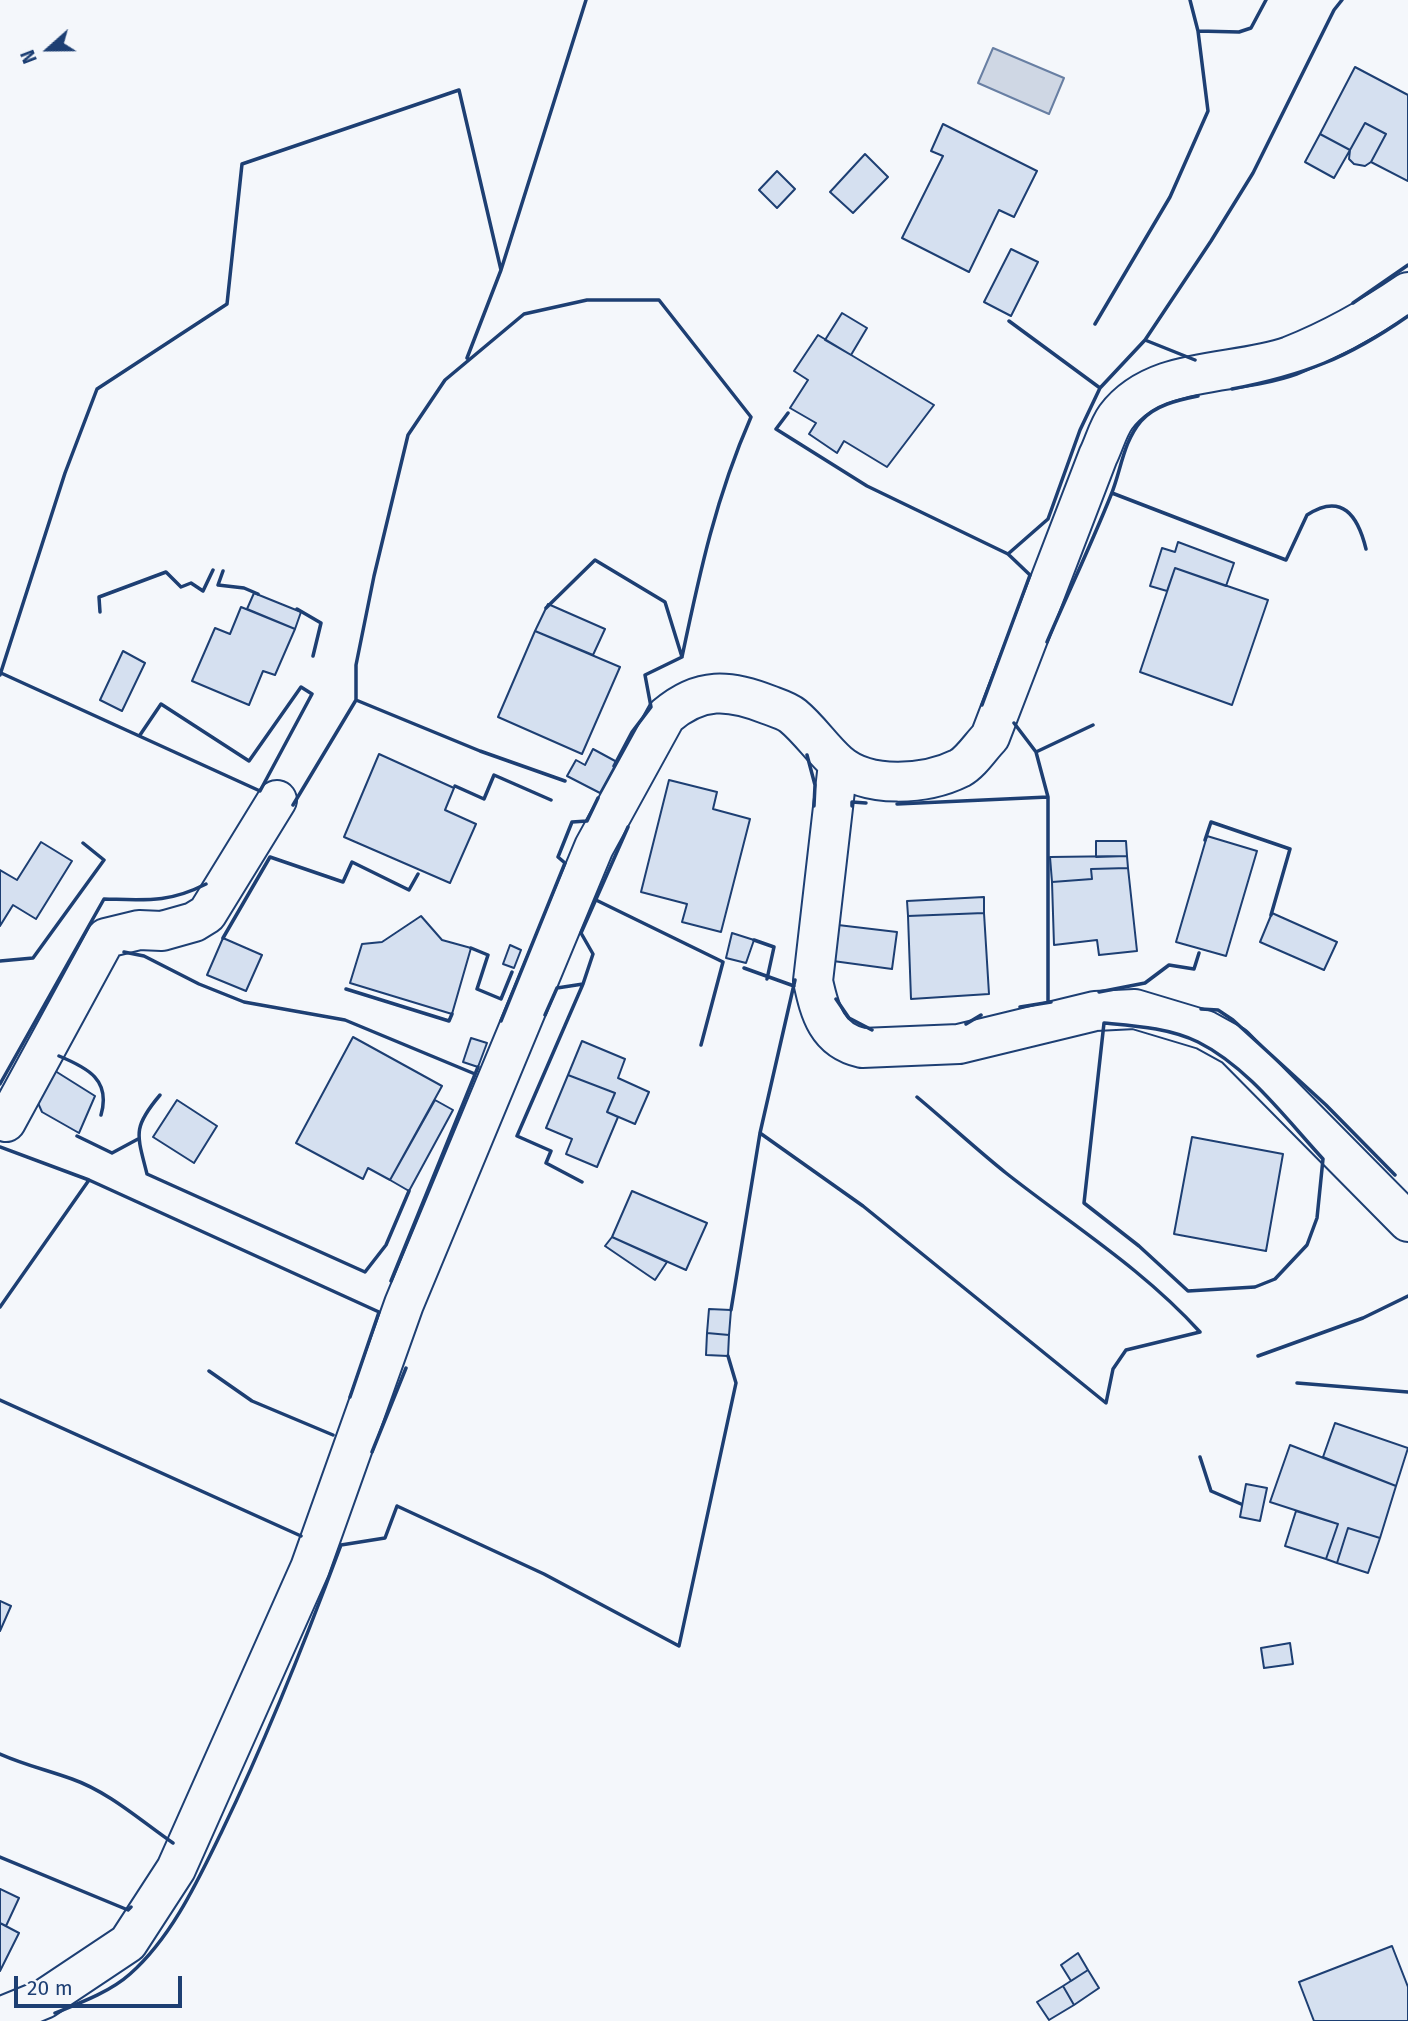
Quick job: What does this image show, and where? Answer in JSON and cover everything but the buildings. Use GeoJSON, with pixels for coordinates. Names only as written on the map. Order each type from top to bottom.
{"type":"FeatureCollection","features":[{"type":"Feature","properties":{"kind":"street"},"geometry":{"type":"LineString","coordinates":[[0,2017],[44,1999],[128,1942],[176,1869],[310,1568],[404,1304],[594,847],[666,716],[684,701],[713,693],[743,695],[792,715],[838,764],[858,777],[882,780],[921,779],[961,767],[990,737],[1098,457],[1116,418],[1139,396],[1171,380],[1289,356],[1384,309],[1408,292]]}},
{"type":"Feature","properties":{"kind":"street"},"geometry":{"type":"LineString","coordinates":[[838,764],[813,981],[817,1002],[831,1032],[847,1044],[862,1048],[959,1044],[1095,1011],[1135,1009],[1205,1030],[1234,1046],[1408,1222]]}},
{"type":"Feature","properties":{"kind":"street"},"geometry":{"type":"LineString","coordinates":[[6,1122],[106,938],[139,930],[162,932],[194,922],[207,914],[277,800]]}},
{"type":"Feature","properties":{"kind":"shaded area"},"geometry":{"type":"Polygon","coordinates":[[[993,48],[1064,78],[1049,114],[978,83],[993,48]]]}},
{"type":"Feature","properties":{"kind":"wall"},"geometry":{"type":"LineString","coordinates":[[0,675],[65,473],[97,389],[227,304],[242,164],[459,90],[501,270],[586,0]]}},
{"type":"Feature","properties":{"kind":"wall"},"geometry":{"type":"LineString","coordinates":[[1095,324],[1170,197],[1208,111],[1198,31],[1190,0]]}},
{"type":"Feature","properties":{"kind":"wall"},"geometry":{"type":"LineString","coordinates":[[1198,31],[1239,32],[1251,28],[1266,0]]}},
{"type":"Feature","properties":{"kind":"wall"},"geometry":{"type":"LineString","coordinates":[[1100,388],[1145,340],[1211,241],[1253,173],[1334,10],[1342,0]]}},
{"type":"Feature","properties":{"kind":"wall"},"geometry":{"type":"LineString","coordinates":[[1353,303],[1408,265]]}},
{"type":"Feature","properties":{"kind":"wall"},"geometry":{"type":"LineString","coordinates":[[467,358],[501,270]]}},
{"type":"Feature","properties":{"kind":"wall"},"geometry":{"type":"LineString","coordinates":[[356,700],[356,665],[408,435],[445,380],[524,314],[587,300],[659,300],[751,417],[719,505],[682,657],[665,602],[595,560],[546,608]]}},
{"type":"Feature","properties":{"kind":"wall"},"geometry":{"type":"LineString","coordinates":[[1232,389],[1281,378],[1324,363],[1365,343],[1408,316]]}},
{"type":"Feature","properties":{"kind":"wall"},"geometry":{"type":"LineString","coordinates":[[1008,554],[1048,519],[1080,430],[1100,388],[1009,321]]}},
{"type":"Feature","properties":{"kind":"wall"},"geometry":{"type":"LineString","coordinates":[[1145,340],[1195,360]]}},
{"type":"Feature","properties":{"kind":"wall"},"geometry":{"type":"LineString","coordinates":[[1047,642],[1103,514],[1135,429],[1147,415],[1160,407],[1198,396]]}},
{"type":"Feature","properties":{"kind":"wall"},"geometry":{"type":"LineString","coordinates":[[788,413],[776,429],[867,486],[1008,554],[1030,575],[982,705]]}},
{"type":"Feature","properties":{"kind":"wall"},"geometry":{"type":"LineString","coordinates":[[1112,493],[1286,560],[1307,515],[1330,506],[1339,507],[1353,518],[1366,549]]}},
{"type":"Feature","properties":{"kind":"wall"},"geometry":{"type":"LineString","coordinates":[[100,612],[99,597],[166,572],[181,587],[191,583],[203,591],[213,570]]}},
{"type":"Feature","properties":{"kind":"wall"},"geometry":{"type":"LineString","coordinates":[[223,571],[218,585],[244,588],[258,594]]}},
{"type":"Feature","properties":{"kind":"wall"},"geometry":{"type":"LineString","coordinates":[[297,609],[321,623],[313,656]]}},
{"type":"Feature","properties":{"kind":"wall"},"geometry":{"type":"LineString","coordinates":[[614,766],[632,732],[651,707],[645,675],[682,657]]}},
{"type":"Feature","properties":{"kind":"wall"},"geometry":{"type":"LineString","coordinates":[[1,673],[260,791],[312,694],[301,687],[249,761],[161,704],[140,735]]}},
{"type":"Feature","properties":{"kind":"wall"},"geometry":{"type":"LineString","coordinates":[[293,805],[356,700],[480,751],[565,781]]}},
{"type":"Feature","properties":{"kind":"wall"},"geometry":{"type":"LineString","coordinates":[[1014,723],[1036,752],[1048,797],[1048,1002]]}},
{"type":"Feature","properties":{"kind":"wall"},"geometry":{"type":"LineString","coordinates":[[1036,752],[1093,725]]}},
{"type":"Feature","properties":{"kind":"wall"},"geometry":{"type":"LineString","coordinates":[[807,755],[815,785],[814,806]]}},
{"type":"Feature","properties":{"kind":"wall"},"geometry":{"type":"LineString","coordinates":[[455,786],[484,799],[494,775],[551,800]]}},
{"type":"Feature","properties":{"kind":"wall"},"geometry":{"type":"LineString","coordinates":[[897,804],[1048,797]]}},
{"type":"Feature","properties":{"kind":"wall"},"geometry":{"type":"LineString","coordinates":[[501,1021],[565,863],[558,857],[572,822],[587,821],[598,798]]}},
{"type":"Feature","properties":{"kind":"wall"},"geometry":{"type":"LineString","coordinates":[[852,806],[852,802],[866,803]]}},
{"type":"Feature","properties":{"kind":"wall"},"geometry":{"type":"LineString","coordinates":[[1205,840],[1211,822],[1290,849],[1271,915]]}},
{"type":"Feature","properties":{"kind":"wall"},"geometry":{"type":"LineString","coordinates":[[582,1182],[546,1163],[551,1151],[517,1136],[583,984],[593,954],[581,933],[628,827]]}},
{"type":"Feature","properties":{"kind":"wall"},"geometry":{"type":"LineString","coordinates":[[0,961],[33,958],[104,860],[83,843]]}},
{"type":"Feature","properties":{"kind":"wall"},"geometry":{"type":"LineString","coordinates":[[223,938],[270,857],[343,882],[352,862],[409,890],[418,874]]}},
{"type":"Feature","properties":{"kind":"wall"},"geometry":{"type":"LineString","coordinates":[[0,1084],[104,899],[145,900],[169,897],[206,884]]}},
{"type":"Feature","properties":{"kind":"wall"},"geometry":{"type":"LineString","coordinates":[[596,900],[723,962],[701,1045]]}},
{"type":"Feature","properties":{"kind":"wall"},"geometry":{"type":"LineString","coordinates":[[754,940],[774,947],[767,979]]}},
{"type":"Feature","properties":{"kind":"wall"},"geometry":{"type":"LineString","coordinates":[[471,948],[488,955],[477,989],[501,999],[512,972]]}},
{"type":"Feature","properties":{"kind":"wall"},"geometry":{"type":"LineString","coordinates":[[124,952],[144,956],[199,984],[244,1002],[345,1020],[475,1074]]}},
{"type":"Feature","properties":{"kind":"wall"},"geometry":{"type":"LineString","coordinates":[[1099,992],[1145,983],[1169,965],[1194,969],[1199,953]]}},
{"type":"Feature","properties":{"kind":"wall"},"geometry":{"type":"LineString","coordinates":[[744,968],[794,986]]}},
{"type":"Feature","properties":{"kind":"wall"},"geometry":{"type":"LineString","coordinates":[[731,1310],[760,1133],[795,980]]}},
{"type":"Feature","properties":{"kind":"wall"},"geometry":{"type":"LineString","coordinates":[[545,1015],[557,988],[583,984]]}},
{"type":"Feature","properties":{"kind":"wall"},"geometry":{"type":"LineString","coordinates":[[346,989],[449,1021],[452,1014]]}},
{"type":"Feature","properties":{"kind":"wall"},"geometry":{"type":"LineString","coordinates":[[836,999],[849,1018],[872,1030]]}},
{"type":"Feature","properties":{"kind":"wall"},"geometry":{"type":"LineString","coordinates":[[1020,1007],[1051,1002]]}},
{"type":"Feature","properties":{"kind":"wall"},"geometry":{"type":"LineString","coordinates":[[1201,1009],[1218,1010],[1233,1020],[1326,1105],[1395,1175]]}},
{"type":"Feature","properties":{"kind":"wall"},"geometry":{"type":"LineString","coordinates":[[966,1024],[981,1015]]}},
{"type":"Feature","properties":{"kind":"wall"},"geometry":{"type":"LineString","coordinates":[[1104,1023],[1152,1028],[1176,1034],[1198,1042],[1216,1053],[1250,1079],[1323,1159],[1317,1218],[1307,1245],[1275,1279],[1255,1287],[1188,1291],[1139,1246],[1084,1203],[1104,1023]]}},
{"type":"Feature","properties":{"kind":"wall"},"geometry":{"type":"LineString","coordinates":[[59,1056],[88,1071],[100,1084],[103,1093],[101,1115]]}},
{"type":"Feature","properties":{"kind":"wall"},"geometry":{"type":"LineString","coordinates":[[391,1281],[478,1067]]}},
{"type":"Feature","properties":{"kind":"wall"},"geometry":{"type":"LineString","coordinates":[[160,1095],[145,1116],[139,1132],[147,1174],[365,1272],[386,1245],[409,1191]]}},
{"type":"Feature","properties":{"kind":"wall"},"geometry":{"type":"LineString","coordinates":[[760,1133],[863,1206],[1106,1403],[1113,1369],[1126,1350],[1200,1332],[1131,1268],[1006,1173],[917,1097]]}},
{"type":"Feature","properties":{"kind":"wall"},"geometry":{"type":"LineString","coordinates":[[77,1136],[112,1153],[138,1139]]}},
{"type":"Feature","properties":{"kind":"wall"},"geometry":{"type":"LineString","coordinates":[[0,1147],[89,1180],[379,1312],[350,1397]]}},
{"type":"Feature","properties":{"kind":"wall"},"geometry":{"type":"LineString","coordinates":[[0,1307],[89,1180]]}},
{"type":"Feature","properties":{"kind":"wall"},"geometry":{"type":"LineString","coordinates":[[1258,1356],[1363,1318],[1408,1296]]}},
{"type":"Feature","properties":{"kind":"wall"},"geometry":{"type":"LineString","coordinates":[[55,2013],[122,1980],[159,1943],[183,1907],[239,1796],[299,1654],[341,1545],[385,1538],[397,1506],[544,1574],[679,1646],[736,1383],[728,1356]]}},
{"type":"Feature","properties":{"kind":"wall"},"geometry":{"type":"LineString","coordinates":[[372,1452],[406,1368]]}},
{"type":"Feature","properties":{"kind":"wall"},"geometry":{"type":"LineString","coordinates":[[209,1371],[252,1401],[333,1435]]}},
{"type":"Feature","properties":{"kind":"wall"},"geometry":{"type":"LineString","coordinates":[[1297,1383],[1408,1392]]}},
{"type":"Feature","properties":{"kind":"wall"},"geometry":{"type":"LineString","coordinates":[[0,1400],[301,1536]]}},
{"type":"Feature","properties":{"kind":"wall"},"geometry":{"type":"LineString","coordinates":[[1200,1457],[1211,1491],[1241,1504]]}},
{"type":"Feature","properties":{"kind":"wall"},"geometry":{"type":"LineString","coordinates":[[0,1754],[99,1791],[173,1843]]}},
{"type":"Feature","properties":{"kind":"wall"},"geometry":{"type":"LineString","coordinates":[[0,1857],[128,1910],[131,1907]]}}]}
